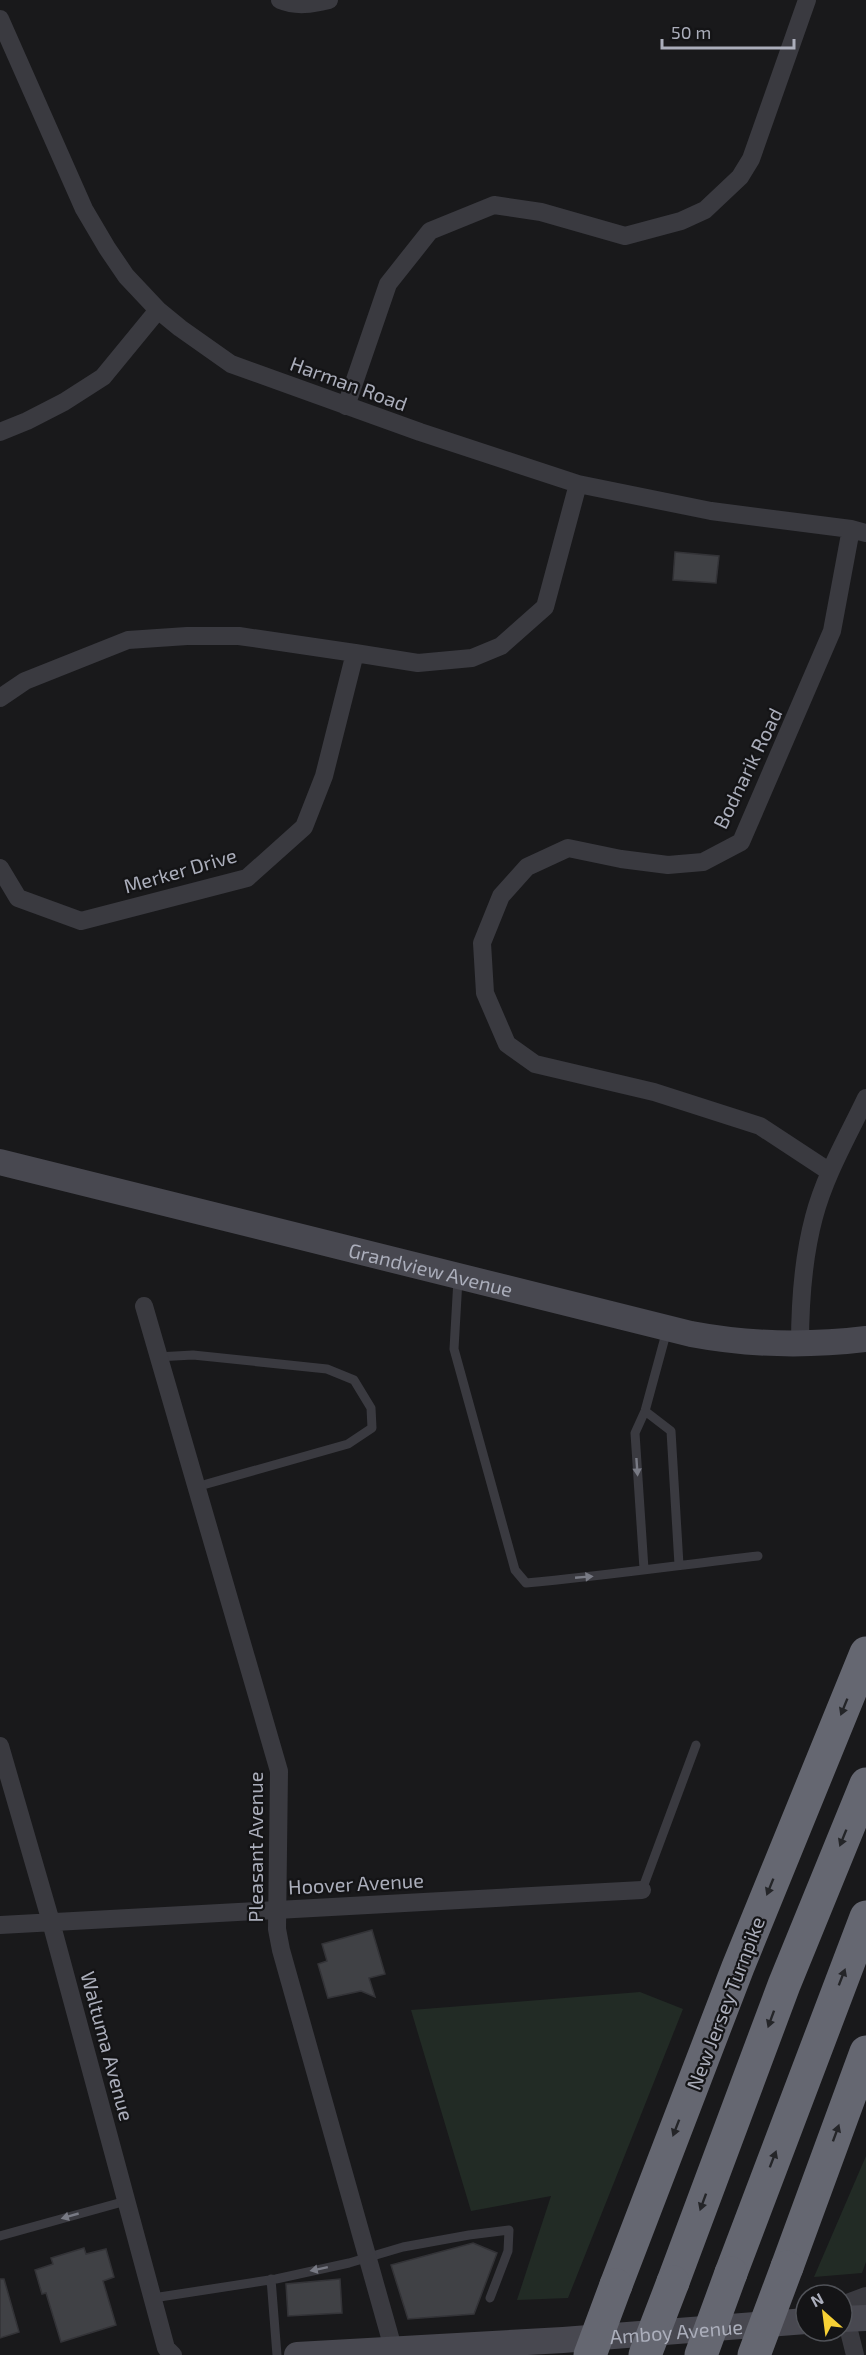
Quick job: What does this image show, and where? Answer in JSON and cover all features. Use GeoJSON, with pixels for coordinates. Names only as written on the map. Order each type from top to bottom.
{"type":"FeatureCollection","features":[{"type":"Feature","properties":{"kind":"highway","name":"New Jersey Turnpike"},"geometry":{"type":"LineString","coordinates":[[590,2355],[734,1978],[866,1653]]}},
{"type":"Feature","properties":{"kind":"highway"},"geometry":{"type":"LineString","coordinates":[[645,2355],[784,1985],[866,1784]]}},
{"type":"Feature","properties":{"kind":"highway"},"geometry":{"type":"LineString","coordinates":[[701,2355],[866,1917]]}},
{"type":"Feature","properties":{"kind":"highway"},"geometry":{"type":"LineString","coordinates":[[754,2355],[866,2052]]}},
{"type":"Feature","properties":{"kind":"street"},"geometry":{"type":"LineString","coordinates":[[280,0],[290,4],[310,5],[329,0]]}},
{"type":"Feature","properties":{"kind":"street"},"geometry":{"type":"LineString","coordinates":[[346,406],[388,284],[430,231],[494,205],[541,212],[625,236],[681,221],[705,210],[740,177],[752,159],[807,0]]}},
{"type":"Feature","properties":{"kind":"street","name":"Harman Road"},"geometry":{"type":"LineString","coordinates":[[0,19],[84,209],[106,248],[126,276],[158,310],[231,364],[346,406],[578,484],[711,512],[858,531]]}},
{"type":"Feature","properties":{"kind":"street"},"geometry":{"type":"LineString","coordinates":[[0,432],[64,402],[103,376],[158,310]]}},
{"type":"Feature","properties":{"kind":"street"},"geometry":{"type":"LineString","coordinates":[[0,698],[25,681],[128,640],[187,636],[239,636],[418,663],[472,658],[501,646],[545,607],[578,484]]}},
{"type":"Feature","properties":{"kind":"street","name":"Bodnarik Road"},"geometry":{"type":"LineString","coordinates":[[830,1172],[760,1126],[654,1092],[535,1064],[507,1044],[485,993],[482,943],[501,896],[527,867],[568,848],[621,859],[668,865],[703,862],[741,842],[832,631],[858,531]]}},
{"type":"Feature","properties":{"kind":"street","name":"Merker Drive"},"geometry":{"type":"LineString","coordinates":[[0,868],[18,898],[81,921],[247,878],[304,827],[324,776],[355,654]]}},
{"type":"Feature","properties":{"kind":"street"},"geometry":{"type":"LineString","coordinates":[[800,1345],[804,1269],[814,1215],[830,1172],[866,1098]]}},
{"type":"Feature","properties":{"kind":"street","name":"Grandview Avenue"},"geometry":{"type":"LineString","coordinates":[[0,1162],[667,1328],[716,1338],[800,1345],[866,1339]]}},
{"type":"Feature","properties":{"kind":"street","name":"Pleasant Avenue"},"geometry":{"type":"LineString","coordinates":[[144,1306],[279,1771],[277,1909],[281,1950],[394,2352]]}},
{"type":"Feature","properties":{"kind":"street","name":"Waltuma Avenue"},"geometry":{"type":"LineString","coordinates":[[0,1746],[51,1922],[166,2348],[173,2355]]}},
{"type":"Feature","properties":{"kind":"street","name":"Hoover Avenue"},"geometry":{"type":"LineString","coordinates":[[0,1925],[642,1890]]}},
{"type":"Feature","properties":{"kind":"street"},"geometry":{"type":"LineString","coordinates":[[854,2310],[866,2296]]}},
{"type":"Feature","properties":{"kind":"street","name":"Amboy Avenue"},"geometry":{"type":"LineString","coordinates":[[297,2355],[462,2350],[794,2321]]}},
{"type":"Feature","properties":{"kind":"lane"},"geometry":{"type":"LineString","coordinates":[[459,1276],[454,1349],[515,1570],[526,1583],[619,1574],[758,1556]]}},
{"type":"Feature","properties":{"kind":"lane"},"geometry":{"type":"LineString","coordinates":[[644,1569],[635,1433],[645,1411],[667,1328]]}},
{"type":"Feature","properties":{"kind":"lane"},"geometry":{"type":"LineString","coordinates":[[158,1358],[193,1355],[327,1369],[354,1380],[371,1408],[372,1428],[348,1444],[196,1487]]}},
{"type":"Feature","properties":{"kind":"lane"},"geometry":{"type":"LineString","coordinates":[[645,1411],[671,1431],[679,1565]]}},
{"type":"Feature","properties":{"kind":"lane"},"geometry":{"type":"LineString","coordinates":[[642,1890],[696,1745]]}},
{"type":"Feature","properties":{"kind":"lane"},"geometry":{"type":"LineString","coordinates":[[0,2236],[126,2201]]}},
{"type":"Feature","properties":{"kind":"lane"},"geometry":{"type":"LineString","coordinates":[[153,2298],[271,2279],[403,2247],[508,2230],[508,2251],[490,2298]]}},
{"type":"Feature","properties":{"kind":"lane"},"geometry":{"type":"LineString","coordinates":[[271,2279],[278,2355]]}},
{"type":"Feature","properties":{"kind":"shaded area"},"geometry":{"type":"Polygon","coordinates":[[[640,1992],[683,2009],[568,2298],[517,2300],[551,2196],[471,2211],[411,2010],[640,1992]]]}},
{"type":"Feature","properties":{"kind":"shaded area"},"geometry":{"type":"Polygon","coordinates":[[[866,2156],[866,2262],[862,2273],[814,2277],[866,2156]]]}},
{"type":"Feature","properties":{"kind":"building"},"geometry":{"type":"Polygon","coordinates":[[[675,552],[719,556],[716,583],[673,580],[675,552]]]}},
{"type":"Feature","properties":{"kind":"building"},"geometry":{"type":"Polygon","coordinates":[[[372,1930],[385,1974],[369,1978],[375,1997],[361,1991],[328,1998],[318,1964],[327,1961],[322,1944],[372,1930]]]}},
{"type":"Feature","properties":{"kind":"building"},"geometry":{"type":"Polygon","coordinates":[[[473,2243],[497,2253],[474,2314],[408,2319],[391,2265],[473,2243]]]}},
{"type":"Feature","properties":{"kind":"building"},"geometry":{"type":"Polygon","coordinates":[[[84,2248],[86,2254],[106,2249],[114,2277],[103,2281],[116,2325],[61,2342],[46,2293],[42,2294],[35,2270],[53,2264],[51,2258],[84,2248]]]}},
{"type":"Feature","properties":{"kind":"building"},"geometry":{"type":"Polygon","coordinates":[[[0,2279],[4,2279],[19,2332],[0,2338],[0,2279]]]}},
{"type":"Feature","properties":{"kind":"building"},"geometry":{"type":"Polygon","coordinates":[[[340,2279],[342,2313],[288,2316],[286,2284],[340,2279]]]}}]}
